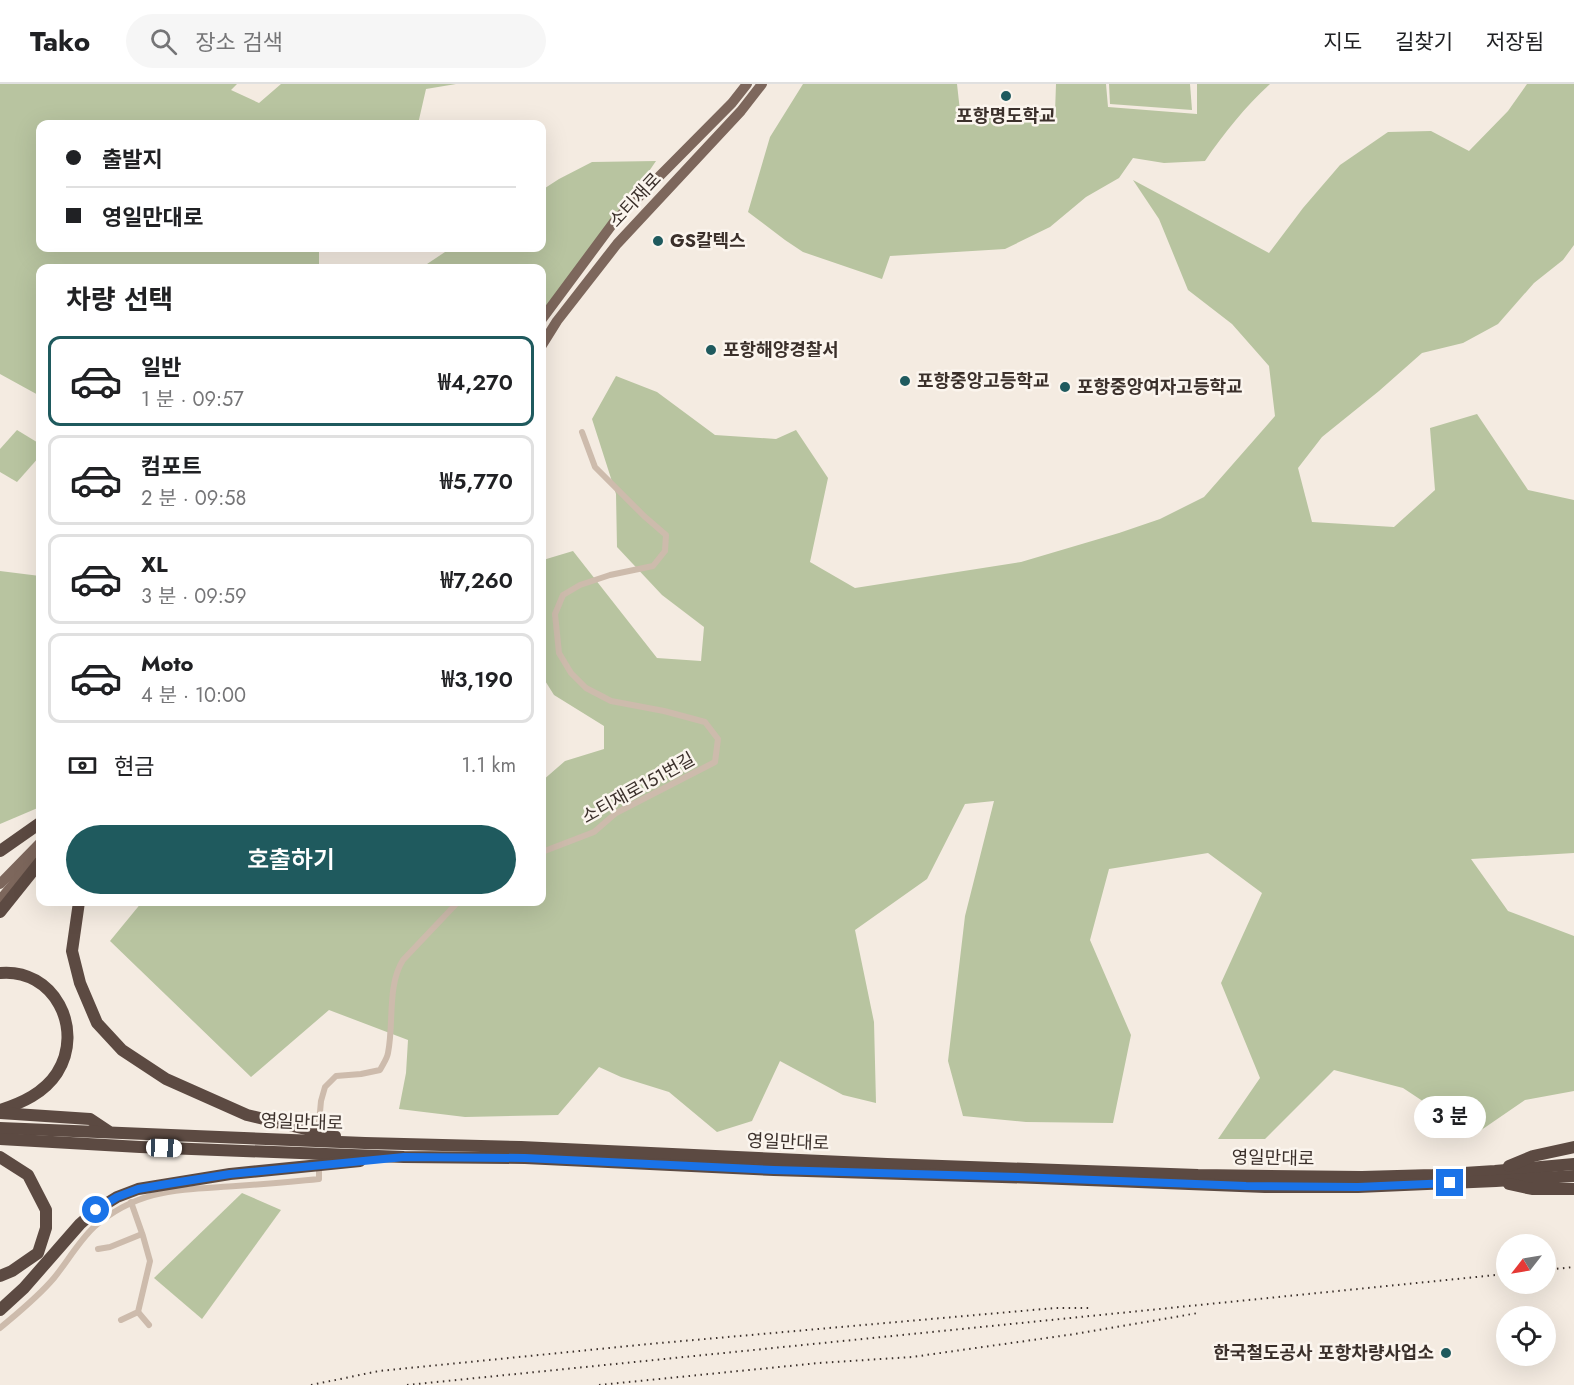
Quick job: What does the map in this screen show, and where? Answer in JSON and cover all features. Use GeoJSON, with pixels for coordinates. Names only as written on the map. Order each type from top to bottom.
{"type":"FeatureCollection","features":[{"type":"Feature","properties":{"kind":"highway"},"geometry":{"type":"LineString","coordinates":[[0,851],[36,826]]}},
{"type":"Feature","properties":{"kind":"highway"},"geometry":{"type":"LineString","coordinates":[[0,912],[36,867]]}},
{"type":"Feature","properties":{"kind":"highway"},"geometry":{"type":"LineString","coordinates":[[78,906],[72,951],[80,983],[97,1023],[123,1050],[166,1079],[247,1115],[365,1143]]}},
{"type":"Feature","properties":{"kind":"highway"},"geometry":{"type":"LineString","coordinates":[[0,973],[29,977],[51,992],[65,1017],[68,1032],[63,1059],[49,1083],[23,1101],[0,1112]]}},
{"type":"Feature","properties":{"kind":"highway"},"geometry":{"type":"LineString","coordinates":[[0,1112],[90,1119],[109,1132]]}},
{"type":"Feature","properties":{"kind":"highway","name":"영일만대로"},"geometry":{"type":"LineString","coordinates":[[0,1128],[1186,1174],[1362,1177],[1574,1176]]}},
{"type":"Feature","properties":{"kind":"highway","name":"영일만대로"},"geometry":{"type":"LineString","coordinates":[[0,1139],[140,1147],[404,1157],[525,1158],[774,1170],[1265,1187],[1358,1187],[1495,1176],[1574,1164]]}},
{"type":"Feature","properties":{"kind":"highway"},"geometry":{"type":"LineString","coordinates":[[0,1148],[64,1149],[115,1144]]}},
{"type":"Feature","properties":{"kind":"highway"},"geometry":{"type":"LineString","coordinates":[[1495,1176],[1533,1156],[1574,1147]]}},
{"type":"Feature","properties":{"kind":"highway"},"geometry":{"type":"LineString","coordinates":[[0,1157],[28,1175],[46,1210],[46,1228],[38,1253],[12,1271],[0,1275]]}},
{"type":"Feature","properties":{"kind":"highway"},"geometry":{"type":"LineString","coordinates":[[0,1310],[24,1288],[80,1224],[96,1210],[117,1197],[138,1189],[230,1174],[404,1157]]}},
{"type":"Feature","properties":{"kind":"highway"},"geometry":{"type":"LineString","coordinates":[[1495,1176],[1532,1189],[1574,1189]]}},
{"type":"Feature","properties":{"kind":"main road","name":"소티재로"},"geometry":{"type":"LineString","coordinates":[[546,314],[614,222],[732,103],[747,84]]}},
{"type":"Feature","properties":{"kind":"main road","name":"소티재로"},"geometry":{"type":"LineString","coordinates":[[546,338],[556,321],[617,244],[741,111],[762,84]]}},
{"type":"Feature","properties":{"kind":"main road"},"geometry":{"type":"LineString","coordinates":[[0,884],[36,847]]}},
{"type":"Feature","properties":{"kind":"main road"},"geometry":{"type":"LineString","coordinates":[[0,900],[36,858]]}},
{"type":"Feature","properties":{"kind":"street","name":"소티재로151번길"},"geometry":{"type":"LineString","coordinates":[[546,850],[594,831],[616,813],[715,762],[718,740],[705,722],[611,700],[586,688],[571,673],[559,653],[555,614],[563,595],[580,585],[610,575],[653,566],[665,551],[666,535],[595,467],[582,432]]}},
{"type":"Feature","properties":{"kind":"street"},"geometry":{"type":"LineString","coordinates":[[319,1123],[325,1087],[336,1076],[380,1070],[388,1055],[394,983],[399,966],[454,906]]}},
{"type":"Feature","properties":{"kind":"street"},"geometry":{"type":"LineString","coordinates":[[0,1328],[53,1280],[92,1229],[131,1202],[153,1194],[185,1190],[318,1179],[320,1168]]}},
{"type":"Feature","properties":{"kind":"street"},"geometry":{"type":"LineString","coordinates":[[121,1320],[138,1311],[150,1260],[131,1202]]}},
{"type":"Feature","properties":{"kind":"street"},"geometry":{"type":"LineString","coordinates":[[98,1249],[110,1247],[142,1234]]}},
{"type":"Feature","properties":{"kind":"street"},"geometry":{"type":"LineString","coordinates":[[138,1311],[149,1325]]}},
{"type":"Feature","properties":{"kind":"green space"},"geometry":{"type":"Polygon","coordinates":[[[0,84],[237,84],[231,90],[259,103],[281,84],[456,84],[426,89],[419,120],[36,120],[36,252],[319,252],[319,264],[36,264],[36,394],[0,374],[0,84]]]}},
{"type":"Feature","properties":{"kind":"green space"},"geometry":{"type":"Polygon","coordinates":[[[803,84],[957,84],[961,120],[1055,113],[1056,84],[1106,84],[1108,107],[1197,114],[1197,84],[1270,84],[1235,121],[1205,161],[1164,163],[1133,158],[1119,178],[1086,197],[1050,227],[1005,249],[890,256],[882,279],[803,252],[748,212],[770,137],[803,84]]]}},
{"type":"Feature","properties":{"kind":"green space"},"geometry":{"type":"Polygon","coordinates":[[[1109,84],[1190,84],[1192,110],[1110,104],[1109,84]]]}},
{"type":"Feature","properties":{"kind":"green space"},"geometry":{"type":"Polygon","coordinates":[[[1527,84],[1574,84],[1574,245],[1563,260],[1534,283],[1498,324],[1463,343],[1422,353],[1322,437],[1298,468],[1312,522],[1394,527],[1435,490],[1430,428],[1477,414],[1528,490],[1574,500],[1574,853],[1471,859],[1508,911],[1574,936],[1574,1091],[1525,1100],[1474,1135],[1403,1088],[1334,1070],[1265,1139],[1218,1139],[1260,1078],[1221,983],[1262,893],[1208,853],[1109,869],[1090,940],[1131,1035],[1113,1123],[1026,1122],[963,1116],[948,1061],[965,916],[994,801],[965,804],[927,879],[855,930],[874,1022],[876,1103],[843,1095],[780,1061],[752,1121],[717,1132],[669,1092],[621,1077],[599,1067],[558,1115],[465,1117],[399,1109],[406,1073],[408,1040],[329,1010],[251,1077],[110,941],[139,906],[546,906],[546,778],[565,761],[604,749],[604,726],[554,695],[546,682],[546,559],[573,551],[657,658],[701,661],[704,627],[662,595],[617,547],[616,494],[592,419],[616,376],[657,392],[715,435],[776,439],[796,430],[828,478],[810,562],[855,588],[1021,562],[1119,533],[1160,519],[1204,497],[1275,416],[1269,366],[1232,324],[1188,290],[1159,219],[1133,180],[1269,253],[1340,165],[1388,132],[1431,131],[1469,151],[1508,111],[1527,84]]]}},
{"type":"Feature","properties":{"kind":"green space"},"geometry":{"type":"Polygon","coordinates":[[[656,161],[546,319],[546,264],[427,264],[445,252],[546,252],[546,187],[592,162],[656,161]]]}},
{"type":"Feature","properties":{"kind":"green space"},"geometry":{"type":"Polygon","coordinates":[[[17,430],[36,442],[36,461],[17,482],[0,472],[0,449],[17,430]]]}},
{"type":"Feature","properties":{"kind":"green space"},"geometry":{"type":"Polygon","coordinates":[[[0,571],[36,576],[36,809],[0,824],[0,571]]]}},
{"type":"Feature","properties":{"kind":"green space"},"geometry":{"type":"Polygon","coordinates":[[[242,1193],[281,1210],[202,1319],[154,1278],[242,1193]]]}},
{"type":"Feature","properties":{"kind":"railway"},"geometry":{"type":"LineString","coordinates":[[1556,1269],[1574,1267]]}},
{"type":"Feature","properties":{"kind":"railway"},"geometry":{"type":"LineString","coordinates":[[407,1385],[1496,1275]]}},
{"type":"Feature","properties":{"kind":"railway"},"geometry":{"type":"LineString","coordinates":[[311,1385],[379,1371],[649,1344],[1055,1308],[1091,1308]]}},
{"type":"Feature","properties":{"kind":"railway"},"geometry":{"type":"LineString","coordinates":[[599,1385],[819,1363],[912,1357],[1075,1334],[1198,1313]]}},
{"type":"Feature","properties":{"kind":"place","name":"포항명도학교"},"geometry":{"type":"Point","coordinates":[1006,96]}},
{"type":"Feature","properties":{"kind":"place","name":"GS칼텍스"},"geometry":{"type":"Point","coordinates":[658,241]}},
{"type":"Feature","properties":{"kind":"place","name":"포항해양경찰서"},"geometry":{"type":"Point","coordinates":[711,350]}},
{"type":"Feature","properties":{"kind":"place","name":"포항중앙고등학교"},"geometry":{"type":"Point","coordinates":[905,381]}},
{"type":"Feature","properties":{"kind":"place","name":"포항중앙여자고등학교"},"geometry":{"type":"Point","coordinates":[1065,387]}},
{"type":"Feature","properties":{"kind":"place","name":"한국철도공사 포항차량사업소"},"geometry":{"type":"Point","coordinates":[1446,1353]}},
{"type":"Feature","properties":{"kind":"route"},"geometry":{"type":"LineString","coordinates":[[96,1210],[117,1197],[138,1189],[167,1184],[230,1174],[404,1157],[525,1158],[774,1170],[1018,1177],[1187,1185],[1358,1187],[1450,1183]]}}]}
